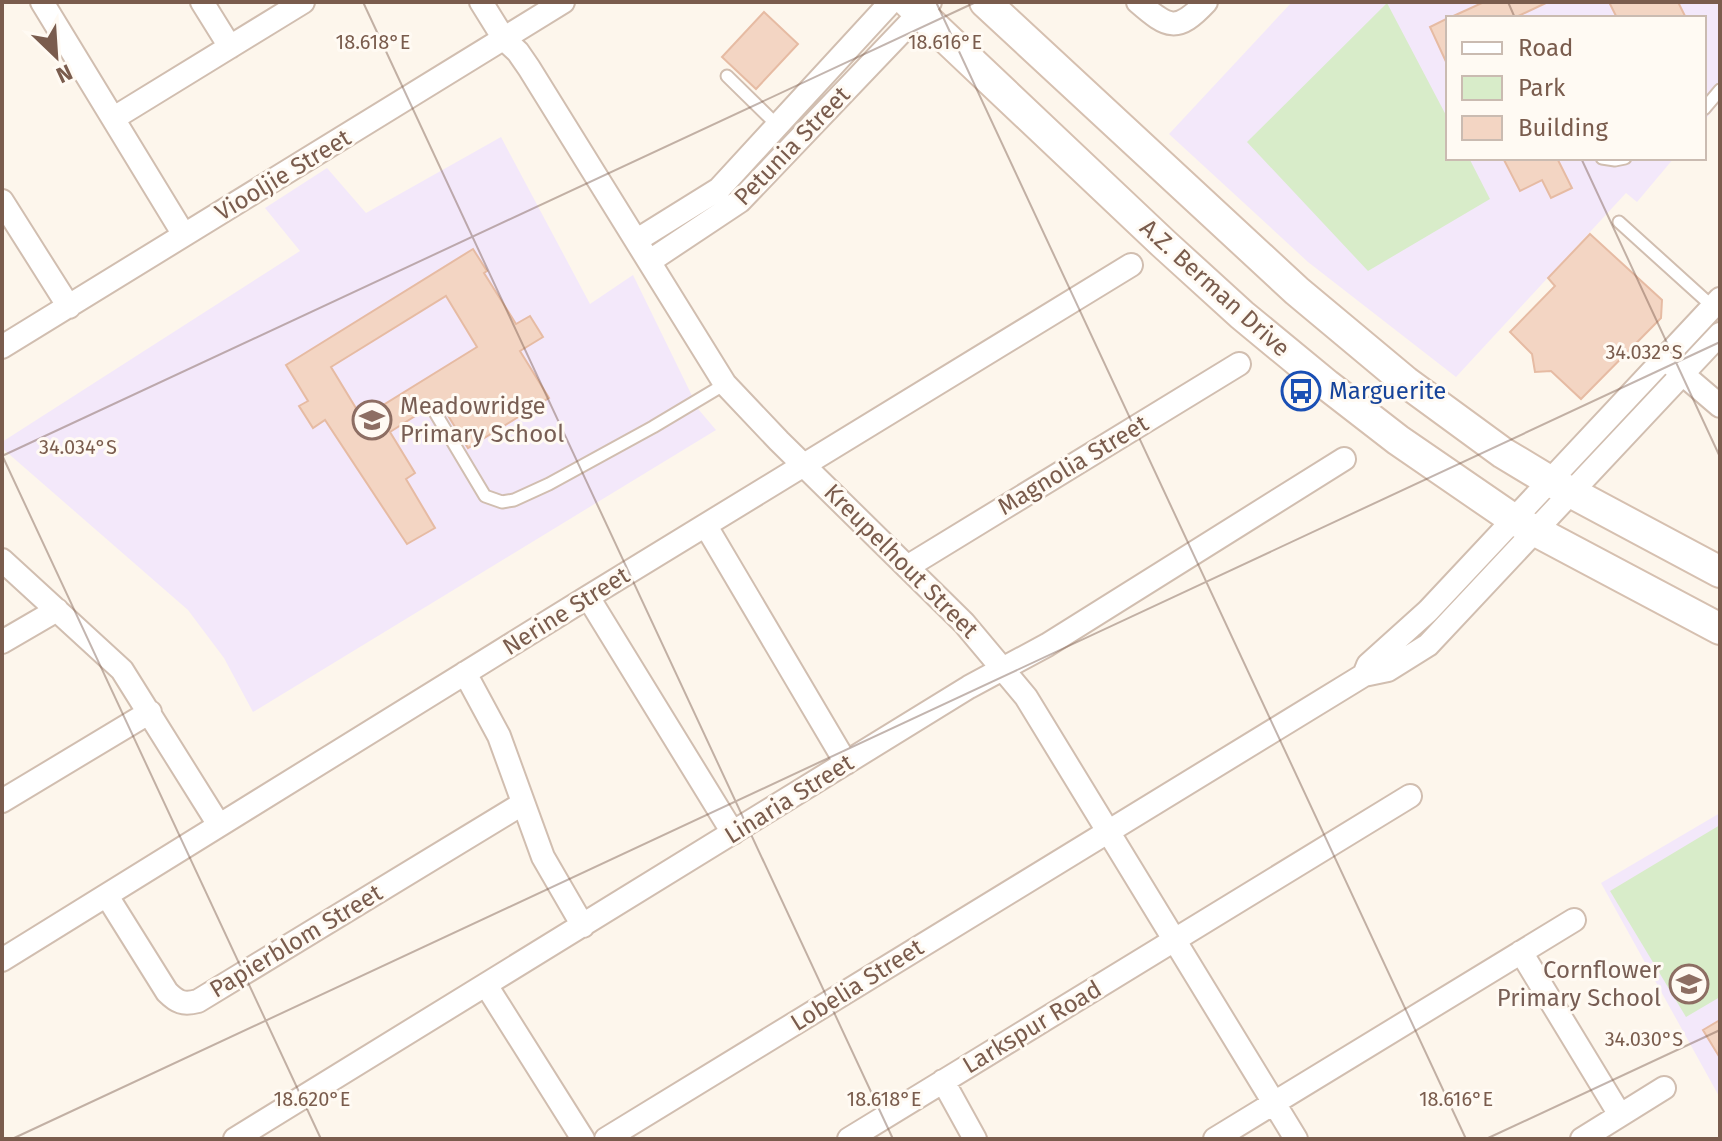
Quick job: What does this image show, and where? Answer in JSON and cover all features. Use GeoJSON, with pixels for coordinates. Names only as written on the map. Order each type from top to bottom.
{"type":"FeatureCollection","features":[{"type":"Feature","properties":{"kind":"main road"},"geometry":{"type":"LineString","coordinates":[[985,2],[1297,291],[1457,421],[1560,487],[1720,572]]}},
{"type":"Feature","properties":{"kind":"main road","name":"A.Z. Berman Drive"},"geometry":{"type":"LineString","coordinates":[[919,6],[1164,244],[1289,356],[1515,530],[1720,629]]}},
{"type":"Feature","properties":{"kind":"street"},"geometry":{"type":"LineString","coordinates":[[42,2],[184,235]]}},
{"type":"Feature","properties":{"kind":"street"},"geometry":{"type":"LineString","coordinates":[[202,2],[230,47]]}},
{"type":"Feature","properties":{"kind":"street"},"geometry":{"type":"LineString","coordinates":[[114,118],[303,2]]}},
{"type":"Feature","properties":{"kind":"street","name":"Kreupelhout Street"},"geometry":{"type":"LineString","coordinates":[[481,2],[504,39],[529,68],[725,384],[964,623],[1026,697],[1296,1139]]}},
{"type":"Feature","properties":{"kind":"street","name":"Viooljie Street"},"geometry":{"type":"LineString","coordinates":[[2,347],[563,2]]}},
{"type":"Feature","properties":{"kind":"street","name":"Petunia Street"},"geometry":{"type":"LineString","coordinates":[[637,240],[719,189],[891,2]]}},
{"type":"Feature","properties":{"kind":"street"},"geometry":{"type":"LineString","coordinates":[[1138,2],[1160,22],[1173,25],[1184,22],[1206,2]]}},
{"type":"Feature","properties":{"kind":"street","name":"Petunia Street"},"geometry":{"type":"LineString","coordinates":[[650,261],[740,201],[919,6]]}},
{"type":"Feature","properties":{"kind":"street"},"geometry":{"type":"LineString","coordinates":[[2,201],[69,307]]}},
{"type":"Feature","properties":{"kind":"street","name":"Nerine Street"},"geometry":{"type":"LineString","coordinates":[[2,960],[1131,265]]}},
{"type":"Feature","properties":{"kind":"street"},"geometry":{"type":"LineString","coordinates":[[1560,487],[1664,359],[1716,303]]}},
{"type":"Feature","properties":{"kind":"street"},"geometry":{"type":"LineString","coordinates":[[1364,675],[1368,665],[1683,374],[1720,334]]}},
{"type":"Feature","properties":{"kind":"street"},"geometry":{"type":"LineString","coordinates":[[1664,359],[1720,406]]}},
{"type":"Feature","properties":{"kind":"street","name":"Magnolia Street"},"geometry":{"type":"LineString","coordinates":[[907,567],[1239,364]]}},
{"type":"Feature","properties":{"kind":"street","name":"Linaria Street"},"geometry":{"type":"LineString","coordinates":[[235,1139],[1002,667],[1036,651],[1344,459]]}},
{"type":"Feature","properties":{"kind":"street"},"geometry":{"type":"LineString","coordinates":[[706,526],[846,763]]}},
{"type":"Feature","properties":{"kind":"street"},"geometry":{"type":"LineString","coordinates":[[1364,675],[1388,670],[1428,645],[1515,555],[1515,530]]}},
{"type":"Feature","properties":{"kind":"street"},"geometry":{"type":"LineString","coordinates":[[2,560],[122,670],[219,825]]}},
{"type":"Feature","properties":{"kind":"street"},"geometry":{"type":"LineString","coordinates":[[588,597],[733,833]]}},
{"type":"Feature","properties":{"kind":"street"},"geometry":{"type":"LineString","coordinates":[[2,642],[57,610]]}},
{"type":"Feature","properties":{"kind":"street"},"geometry":{"type":"LineString","coordinates":[[465,673],[499,736],[543,857],[583,926]]}},
{"type":"Feature","properties":{"kind":"street","name":"Lobelia Street"},"geometry":{"type":"LineString","coordinates":[[606,1139],[1364,675]]}},
{"type":"Feature","properties":{"kind":"street"},"geometry":{"type":"LineString","coordinates":[[2,801],[150,712]]}},
{"type":"Feature","properties":{"kind":"street","name":"Larkspur Road"},"geometry":{"type":"LineString","coordinates":[[849,1139],[1410,796]]}},
{"type":"Feature","properties":{"kind":"street","name":"Papierblom Street"},"geometry":{"type":"LineString","coordinates":[[107,896],[167,992],[176,1001],[186,1004],[198,1001],[522,804]]}},
{"type":"Feature","properties":{"kind":"street"},"geometry":{"type":"LineString","coordinates":[[1215,1139],[1574,920]]}},
{"type":"Feature","properties":{"kind":"street"},"geometry":{"type":"LineString","coordinates":[[1521,952],[1620,1115]]}},
{"type":"Feature","properties":{"kind":"street"},"geometry":{"type":"LineString","coordinates":[[486,985],[583,1139]]}},
{"type":"Feature","properties":{"kind":"street"},"geometry":{"type":"LineString","coordinates":[[943,1081],[975,1139]]}},
{"type":"Feature","properties":{"kind":"street"},"geometry":{"type":"LineString","coordinates":[[1582,1139],[1664,1088]]}},
{"type":"Feature","properties":{"kind":"lane"},"geometry":{"type":"LineString","coordinates":[[727,76],[779,126]]}},
{"type":"Feature","properties":{"kind":"lane"},"geometry":{"type":"LineString","coordinates":[[1706,107],[1720,90]]}},
{"type":"Feature","properties":{"kind":"lane"},"geometry":{"type":"LineString","coordinates":[[1619,222],[1716,303]]}},
{"type":"Feature","properties":{"kind":"lane"},"geometry":{"type":"LineString","coordinates":[[436,414],[485,496],[502,502],[514,500],[562,477],[725,384]]}},
{"type":"Feature","properties":{"kind":"shaded area"},"geometry":{"type":"Polygon","coordinates":[[[1292,2],[1720,2],[1720,102],[1706,119],[1706,16],[1446,16],[1446,160],[1672,160],[1637,202],[1626,193],[1456,377],[1308,262],[1169,134],[1292,2]]]}},
{"type":"Feature","properties":{"kind":"shaded area","name":"Meadowridge Primary School"},"geometry":{"type":"Polygon","coordinates":[[[501,137],[590,304],[633,275],[699,410],[716,430],[253,712],[224,658],[188,610],[2,448],[2,442],[300,251],[265,208],[327,168],[366,213],[501,137]]]}},
{"type":"Feature","properties":{"kind":"shaded area","name":"Cornflower Primary School"},"geometry":{"type":"Polygon","coordinates":[[[1720,813],[1720,1098],[1601,883],[1720,813]]]}},
{"type":"Feature","properties":{"kind":"green space"},"geometry":{"type":"Polygon","coordinates":[[[1387,3],[1446,115],[1446,160],[1470,160],[1490,199],[1368,271],[1247,142],[1387,3]]]}},
{"type":"Feature","properties":{"kind":"green space","name":"Cornflower Primary School"},"geometry":{"type":"Polygon","coordinates":[[[1720,825],[1720,997],[1686,1017],[1610,891],[1720,825]]]}},
{"type":"Feature","properties":{"kind":"building"},"geometry":{"type":"Polygon","coordinates":[[[1484,2],[1548,2],[1518,16],[1453,16],[1484,2]]]}},
{"type":"Feature","properties":{"kind":"building"},"geometry":{"type":"Polygon","coordinates":[[[1609,2],[1678,2],[1685,16],[1616,16],[1609,2]]]}},
{"type":"Feature","properties":{"kind":"building"},"geometry":{"type":"Polygon","coordinates":[[[764,12],[798,44],[756,89],[722,57],[764,12]]]}},
{"type":"Feature","properties":{"kind":"building"},"geometry":{"type":"Polygon","coordinates":[[[1446,19],[1446,62],[1430,27],[1446,19]]]}},
{"type":"Feature","properties":{"kind":"building"},"geometry":{"type":"Polygon","coordinates":[[[1504,160],[1558,160],[1572,188],[1551,198],[1542,180],[1520,191],[1504,160]]]}},
{"type":"Feature","properties":{"kind":"building"},"geometry":{"type":"Polygon","coordinates":[[[1590,234],[1662,300],[1661,318],[1581,399],[1551,371],[1535,372],[1532,354],[1510,332],[1555,286],[1548,278],[1590,234]]]}},
{"type":"Feature","properties":{"kind":"building"},"geometry":{"type":"Polygon","coordinates":[[[473,249],[516,324],[530,316],[543,337],[520,351],[549,398],[468,448],[439,401],[390,432],[415,473],[406,479],[435,528],[407,544],[325,420],[313,428],[299,406],[308,401],[286,365],[473,249]],[[446,296],[331,367],[362,418],[477,347],[446,296]]]}},
{"type":"Feature","properties":{"kind":"building"},"geometry":{"type":"Polygon","coordinates":[[[1720,1020],[1720,1058],[1703,1030],[1720,1020]]]}},
{"type":"Feature","properties":{"kind":"place","name":"Marguerite"},"geometry":{"type":"Point","coordinates":[1301,391]}},
{"type":"Feature","properties":{"kind":"place","name":"Meadowridge Primary School"},"geometry":{"type":"Point","coordinates":[372,420]}},
{"type":"Feature","properties":{"kind":"place","name":"Cornflower Primary School"},"geometry":{"type":"Point","coordinates":[1689,984]}}]}
